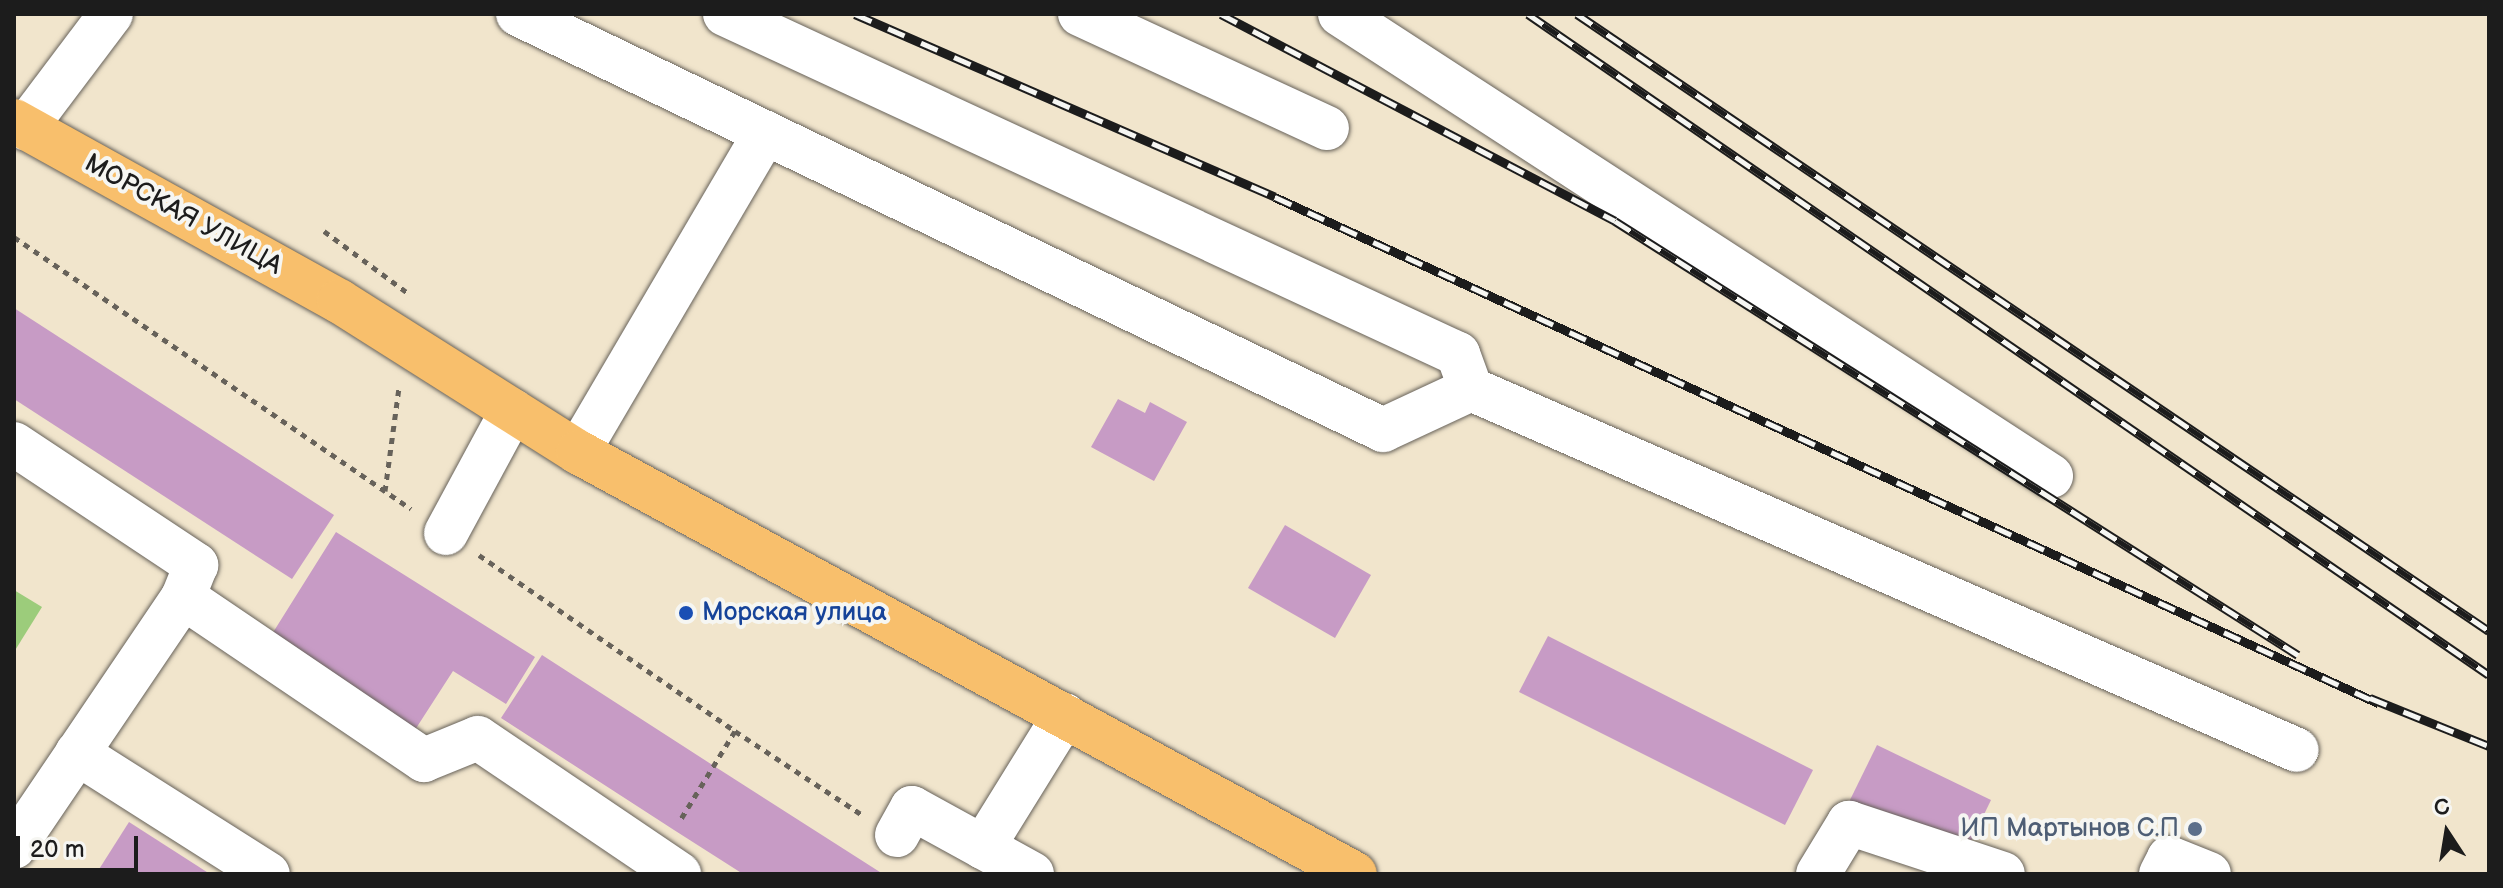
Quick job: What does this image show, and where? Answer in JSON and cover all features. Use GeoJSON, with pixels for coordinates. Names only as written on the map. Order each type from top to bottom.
{"type":"FeatureCollection","features":[{"type":"Feature","properties":{"kind":"main road","name":"МОРСКАЯ УЛИЦА"},"geometry":{"type":"LineString","coordinates":[[20,125],[339,301],[578,452],[1355,874]]}},
{"type":"Feature","properties":{"kind":"lane"},"geometry":{"type":"LineString","coordinates":[[20,125],[111,14]]}},
{"type":"Feature","properties":{"kind":"lane"},"geometry":{"type":"LineString","coordinates":[[518,14],[1383,430],[1471,389]]}},
{"type":"Feature","properties":{"kind":"lane"},"geometry":{"type":"LineString","coordinates":[[725,14],[1458,354],[1471,389],[2297,750]]}},
{"type":"Feature","properties":{"kind":"lane"},"geometry":{"type":"LineString","coordinates":[[1080,14],[1327,128]]}},
{"type":"Feature","properties":{"kind":"lane"},"geometry":{"type":"LineString","coordinates":[[1340,14],[2051,476]]}},
{"type":"Feature","properties":{"kind":"lane"},"geometry":{"type":"LineString","coordinates":[[578,452],[765,133]]}},
{"type":"Feature","properties":{"kind":"lane"},"geometry":{"type":"LineString","coordinates":[[446,533],[512,411]]}},
{"type":"Feature","properties":{"kind":"lane"},"geometry":{"type":"LineString","coordinates":[[14,444],[196,565],[183,597],[14,847]]}},
{"type":"Feature","properties":{"kind":"lane"},"geometry":{"type":"LineString","coordinates":[[183,597],[424,760],[478,738],[679,874]]}},
{"type":"Feature","properties":{"kind":"lane"},"geometry":{"type":"LineString","coordinates":[[983,847],[1065,715]]}},
{"type":"Feature","properties":{"kind":"lane"},"geometry":{"type":"LineString","coordinates":[[77,753],[268,874]]}},
{"type":"Feature","properties":{"kind":"lane"},"geometry":{"type":"LineString","coordinates":[[897,835],[912,808],[1032,874]]}},
{"type":"Feature","properties":{"kind":"lane"},"geometry":{"type":"LineString","coordinates":[[1818,874],[1849,823],[2003,874]]}},
{"type":"Feature","properties":{"kind":"lane"},"geometry":{"type":"LineString","coordinates":[[2161,874],[2169,858],[2209,874]]}},
{"type":"Feature","properties":{"kind":"path"},"geometry":{"type":"LineString","coordinates":[[14,237],[735,731],[897,835]]}},
{"type":"Feature","properties":{"kind":"path"},"geometry":{"type":"LineString","coordinates":[[674,830],[735,731]]}},
{"type":"Feature","properties":{"kind":"green space"},"geometry":{"type":"Polygon","coordinates":[[[14,590],[42,607],[14,652],[14,590]]]}},
{"type":"Feature","properties":{"kind":"building"},"geometry":{"type":"Polygon","coordinates":[[[14,308],[334,515],[292,579],[14,399],[14,308]]]}},
{"type":"Feature","properties":{"kind":"building"},"geometry":{"type":"Polygon","coordinates":[[[1118,399],[1145,413],[1150,402],[1187,422],[1154,481],[1091,447],[1118,399]]]}},
{"type":"Feature","properties":{"kind":"building"},"geometry":{"type":"Polygon","coordinates":[[[1285,525],[1371,575],[1335,638],[1248,588],[1285,525]]]}},
{"type":"Feature","properties":{"kind":"building"},"geometry":{"type":"Polygon","coordinates":[[[336,532],[535,657],[506,704],[453,671],[413,733],[267,642],[336,532]]]}},
{"type":"Feature","properties":{"kind":"building"},"geometry":{"type":"Polygon","coordinates":[[[1548,636],[1813,770],[1785,825],[1519,692],[1548,636]]]}},
{"type":"Feature","properties":{"kind":"building"},"geometry":{"type":"Polygon","coordinates":[[[542,655],[883,874],[743,874],[674,830],[501,718],[542,655]]]}},
{"type":"Feature","properties":{"kind":"building"},"geometry":{"type":"Polygon","coordinates":[[[1877,745],[1991,800],[1963,858],[1849,802],[1877,745]]]}},
{"type":"Feature","properties":{"kind":"building"},"geometry":{"type":"Polygon","coordinates":[[[129,822],[210,874],[96,874],[129,822]]]}},
{"type":"Feature","properties":{"kind":"railway"},"geometry":{"type":"LineString","coordinates":[[855,14],[1275,197],[2378,703]]}},
{"type":"Feature","properties":{"kind":"railway"},"geometry":{"type":"LineString","coordinates":[[1221,14],[1615,221],[2298,655]]}},
{"type":"Feature","properties":{"kind":"railway"},"geometry":{"type":"LineString","coordinates":[[1528,14],[2489,675]]}},
{"type":"Feature","properties":{"kind":"railway"},"geometry":{"type":"LineString","coordinates":[[1577,14],[2489,631]]}},
{"type":"Feature","properties":{"kind":"railway"},"geometry":{"type":"LineString","coordinates":[[2370,698],[2489,746]]}},
{"type":"Feature","properties":{"kind":"place","name":"Морская улица"},"geometry":{"type":"Point","coordinates":[686,613]}},
{"type":"Feature","properties":{"kind":"place","name":"ИП Мартынов С.П"},"geometry":{"type":"Point","coordinates":[2195,829]}}]}
